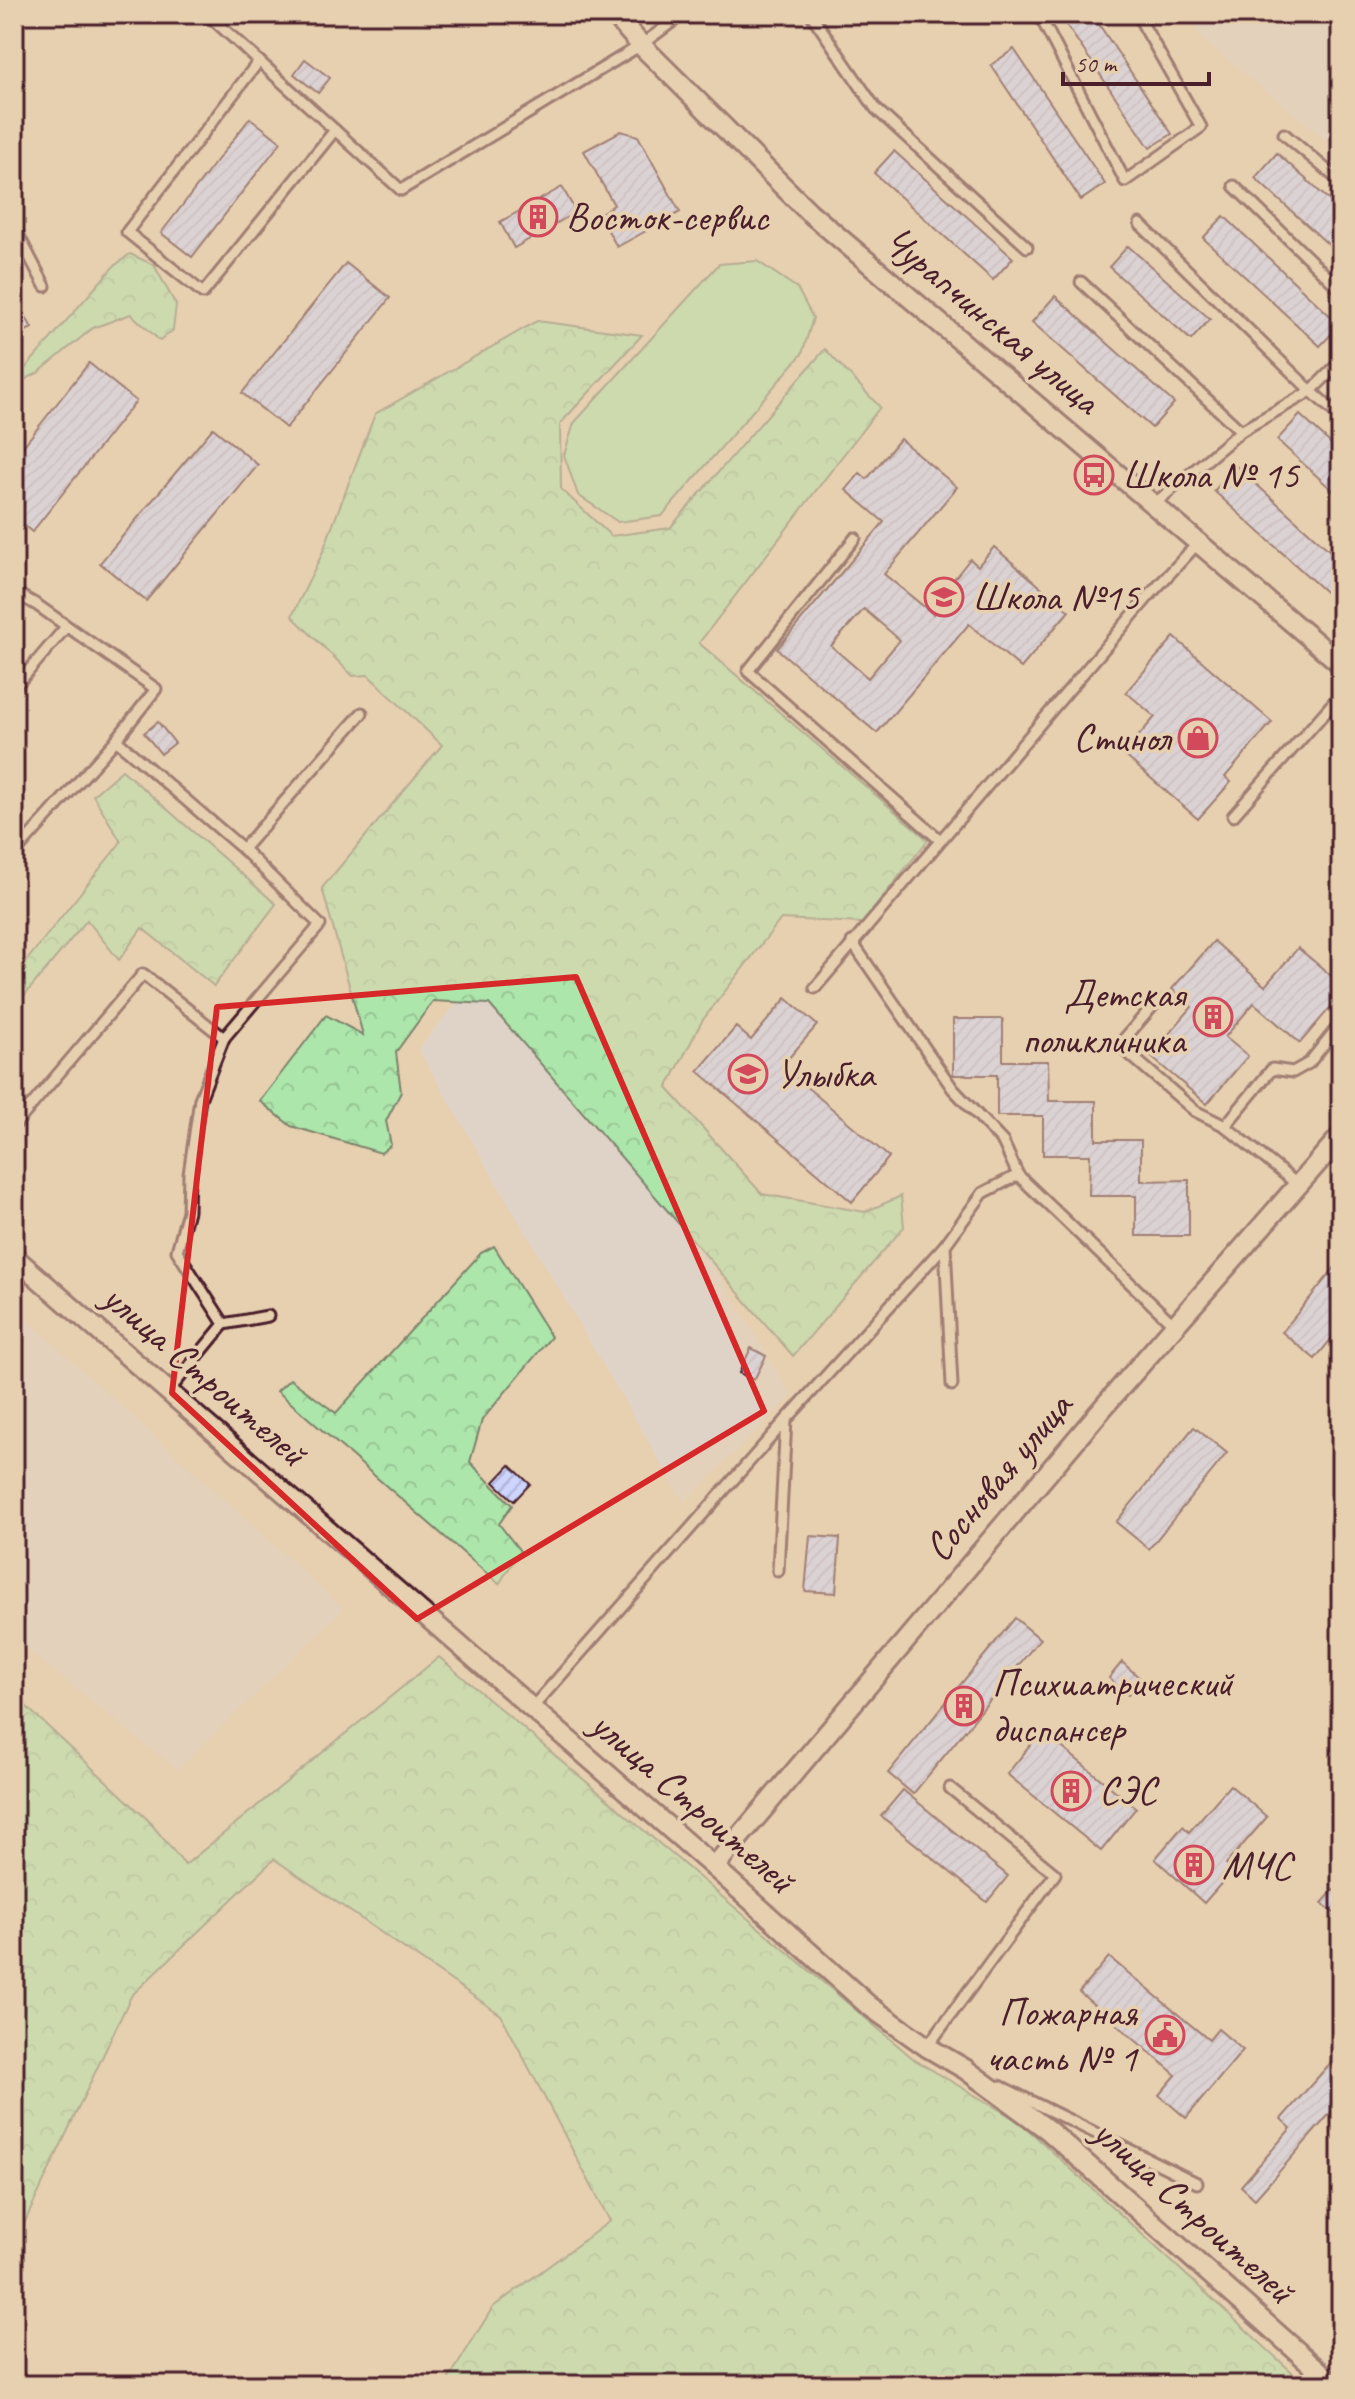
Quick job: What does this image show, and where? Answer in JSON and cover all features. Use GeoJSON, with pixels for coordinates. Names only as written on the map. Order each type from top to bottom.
{"type":"FeatureCollection","features":[{"type":"Feature","properties":{"kind":"street","name":"Чурапчинская улица"},"geometry":{"type":"LineString","coordinates":[[614,14],[641,45],[809,212],[1341,664]]}},
{"type":"Feature","properties":{"kind":"street","name":"Сосновая улица"},"geometry":{"type":"LineString","coordinates":[[714,1867],[1107,1403],[1341,1138]]}},
{"type":"Feature","properties":{"kind":"street","name":"улица Строителей"},"geometry":{"type":"LineString","coordinates":[[14,1257],[868,2005],[927,2047],[965,2069],[1048,2130],[1335,2385]]}},
{"type":"Feature","properties":{"kind":"lane"},"geometry":{"type":"LineString","coordinates":[[207,14],[401,190],[641,45],[683,14]]}},
{"type":"Feature","properties":{"kind":"lane"},"geometry":{"type":"LineString","coordinates":[[811,14],[876,109],[1027,247]]}},
{"type":"Feature","properties":{"kind":"lane"},"geometry":{"type":"LineString","coordinates":[[1039,14],[1125,181],[1201,127],[1137,14]]}},
{"type":"Feature","properties":{"kind":"lane"},"geometry":{"type":"LineString","coordinates":[[259,61],[127,232],[203,293],[335,130]]}},
{"type":"Feature","properties":{"kind":"lane"},"geometry":{"type":"LineString","coordinates":[[1284,134],[1341,182]]}},
{"type":"Feature","properties":{"kind":"lane"},"geometry":{"type":"LineString","coordinates":[[1234,186],[1341,290]]}},
{"type":"Feature","properties":{"kind":"lane"},"geometry":{"type":"LineString","coordinates":[[1140,224],[1341,418]]}},
{"type":"Feature","properties":{"kind":"lane"},"geometry":{"type":"LineString","coordinates":[[14,227],[45,286]]}},
{"type":"Feature","properties":{"kind":"lane"},"geometry":{"type":"LineString","coordinates":[[1081,282],[1241,431]]}},
{"type":"Feature","properties":{"kind":"lane"},"geometry":{"type":"LineString","coordinates":[[1153,505],[1241,431],[1311,391],[1341,361]]}},
{"type":"Feature","properties":{"kind":"lane"},"geometry":{"type":"LineString","coordinates":[[855,538],[748,671],[940,840]]}},
{"type":"Feature","properties":{"kind":"lane"},"geometry":{"type":"LineString","coordinates":[[815,988],[1148,597],[1198,543]]}},
{"type":"Feature","properties":{"kind":"lane"},"geometry":{"type":"LineString","coordinates":[[14,592],[156,689],[116,740],[14,854]]}},
{"type":"Feature","properties":{"kind":"lane"},"geometry":{"type":"LineString","coordinates":[[14,688],[66,627]]}},
{"type":"Feature","properties":{"kind":"lane"},"geometry":{"type":"LineString","coordinates":[[1233,816],[1341,694]]}},
{"type":"Feature","properties":{"kind":"lane"},"geometry":{"type":"LineString","coordinates":[[243,849],[362,713]]}},
{"type":"Feature","properties":{"kind":"lane"},"geometry":{"type":"LineString","coordinates":[[116,740],[243,849],[320,925],[224,1038],[200,1099],[189,1174],[188,1211],[177,1251],[224,1324]]}},
{"type":"Feature","properties":{"kind":"lane"},"geometry":{"type":"LineString","coordinates":[[852,942],[953,1089],[1003,1142],[1018,1175],[1176,1327]]}},
{"type":"Feature","properties":{"kind":"lane"},"geometry":{"type":"LineString","coordinates":[[14,1126],[143,974],[224,1038]]}},
{"type":"Feature","properties":{"kind":"lane"},"geometry":{"type":"LineString","coordinates":[[1157,1001],[1119,1045],[1195,1111],[1225,1126],[1298,1185]]}},
{"type":"Feature","properties":{"kind":"lane"},"geometry":{"type":"LineString","coordinates":[[1225,1126],[1272,1069],[1293,1072],[1309,1063],[1341,1023]]}},
{"type":"Feature","properties":{"kind":"lane"},"geometry":{"type":"LineString","coordinates":[[532,1708],[945,1245],[983,1193],[1018,1175]]}},
{"type":"Feature","properties":{"kind":"lane"},"geometry":{"type":"LineString","coordinates":[[945,1245],[952,1385]]}},
{"type":"Feature","properties":{"kind":"lane"},"geometry":{"type":"LineString","coordinates":[[168,1392],[224,1324],[268,1316]]}},
{"type":"Feature","properties":{"kind":"lane"},"geometry":{"type":"LineString","coordinates":[[778,1571],[786,1420]]}},
{"type":"Feature","properties":{"kind":"lane"},"geometry":{"type":"LineString","coordinates":[[927,2047],[1055,1874],[950,1788]]}},
{"type":"Feature","properties":{"kind":"lane"},"geometry":{"type":"LineString","coordinates":[[965,2069],[1197,2183]]}},
{"type":"Feature","properties":{"kind":"highlighted area"},"geometry":{"type":"Polygon","coordinates":[[[576,977],[764,1411],[417,1619],[172,1393],[217,1007],[576,977]]]}},
{"type":"Feature","properties":{"kind":"shaded area"},"geometry":{"type":"Polygon","coordinates":[[[1188,14],[1341,14],[1341,152],[1203,40],[1188,14]]]}},
{"type":"Feature","properties":{"kind":"shaded area"},"geometry":{"type":"Polygon","coordinates":[[[514,934],[792,1396],[684,1503],[418,1049],[514,934]]]}},
{"type":"Feature","properties":{"kind":"shaded area"},"geometry":{"type":"Polygon","coordinates":[[[14,1308],[344,1609],[177,1770],[14,1639],[14,1308]]]}},
{"type":"Feature","properties":{"kind":"green space"},"geometry":{"type":"Polygon","coordinates":[[[130,254],[154,265],[176,305],[173,330],[160,341],[131,314],[93,328],[38,373],[14,385],[14,381],[113,267],[130,254]]]}},
{"type":"Feature","properties":{"kind":"green space"},"geometry":{"type":"Polygon","coordinates":[[[757,261],[797,288],[813,318],[802,354],[662,516],[618,522],[578,495],[564,455],[574,423],[719,264],[757,261]]]}},
{"type":"Feature","properties":{"kind":"green space"},"geometry":{"type":"Polygon","coordinates":[[[537,321],[642,335],[560,424],[561,489],[611,536],[670,528],[825,349],[880,407],[699,643],[928,840],[862,923],[781,919],[702,1021],[667,1088],[762,1194],[865,1212],[901,1196],[904,1227],[793,1356],[489,1004],[433,1001],[396,1052],[401,1092],[386,1121],[391,1145],[381,1153],[291,1126],[260,1101],[326,1015],[363,1035],[322,888],[442,745],[368,675],[353,676],[292,616],[321,556],[375,414],[537,321]]]}},
{"type":"Feature","properties":{"kind":"green space"},"geometry":{"type":"Polygon","coordinates":[[[122,770],[276,904],[214,986],[142,928],[119,960],[87,920],[14,1008],[14,959],[23,965],[121,842],[93,795],[122,770]]]}},
{"type":"Feature","properties":{"kind":"green space"},"geometry":{"type":"Polygon","coordinates":[[[494,1246],[551,1337],[482,1420],[470,1462],[512,1505],[499,1524],[520,1551],[499,1584],[277,1391],[290,1379],[336,1413],[481,1253],[494,1246]]]}},
{"type":"Feature","properties":{"kind":"green space"},"geometry":{"type":"Polygon","coordinates":[[[439,1657],[915,2060],[1020,2122],[1306,2385],[445,2385],[493,2307],[610,2221],[501,2015],[274,1859],[131,1996],[14,2245],[14,1695],[148,1820],[185,1865],[439,1657]]]}},
{"type":"Feature","properties":{"kind":"building"},"geometry":{"type":"Polygon","coordinates":[[[1059,14],[1092,14],[1172,134],[1150,148],[1059,14]]]}},
{"type":"Feature","properties":{"kind":"building"},"geometry":{"type":"Polygon","coordinates":[[[1014,49],[1105,184],[1081,200],[991,65],[1014,49]]]}},
{"type":"Feature","properties":{"kind":"building"},"geometry":{"type":"Polygon","coordinates":[[[305,59],[330,78],[318,93],[294,74],[305,59]]]}},
{"type":"Feature","properties":{"kind":"building"},"geometry":{"type":"Polygon","coordinates":[[[250,118],[281,142],[192,257],[161,233],[250,118]]]}},
{"type":"Feature","properties":{"kind":"building"},"geometry":{"type":"Polygon","coordinates":[[[621,131],[638,136],[680,212],[617,247],[599,214],[614,205],[584,151],[621,131]]]}},
{"type":"Feature","properties":{"kind":"building"},"geometry":{"type":"Polygon","coordinates":[[[894,151],[1013,258],[993,280],[874,173],[894,151]]]}},
{"type":"Feature","properties":{"kind":"building"},"geometry":{"type":"Polygon","coordinates":[[[1277,153],[1341,211],[1341,256],[1255,178],[1277,153]]]}},
{"type":"Feature","properties":{"kind":"building","name":"Восток-сервис"},"geometry":{"type":"Polygon","coordinates":[[[562,187],[576,212],[514,248],[500,222],[562,187]]]}},
{"type":"Feature","properties":{"kind":"building"},"geometry":{"type":"Polygon","coordinates":[[[1224,216],[1340,325],[1320,346],[1203,238],[1224,216]]]}},
{"type":"Feature","properties":{"kind":"building"},"geometry":{"type":"Polygon","coordinates":[[[1128,246],[1210,319],[1191,340],[1109,267],[1128,246]]]}},
{"type":"Feature","properties":{"kind":"building"},"geometry":{"type":"Polygon","coordinates":[[[346,263],[390,298],[286,428],[242,393],[346,263]]]}},
{"type":"Feature","properties":{"kind":"building"},"geometry":{"type":"Polygon","coordinates":[[[14,295],[32,328],[14,337],[14,295]]]}},
{"type":"Feature","properties":{"kind":"building"},"geometry":{"type":"Polygon","coordinates":[[[1055,296],[1174,403],[1152,428],[1032,322],[1055,296]]]}},
{"type":"Feature","properties":{"kind":"building"},"geometry":{"type":"Polygon","coordinates":[[[89,363],[136,401],[32,532],[14,517],[14,458],[89,363]]]}},
{"type":"Feature","properties":{"kind":"building"},"geometry":{"type":"Polygon","coordinates":[[[1300,415],[1341,453],[1341,498],[1277,440],[1300,415]]]}},
{"type":"Feature","properties":{"kind":"building"},"geometry":{"type":"Polygon","coordinates":[[[213,428],[258,465],[146,601],[100,563],[213,428]]]}},
{"type":"Feature","properties":{"kind":"building"},"geometry":{"type":"Polygon","coordinates":[[[900,439],[957,487],[884,574],[933,614],[959,583],[954,579],[970,559],[978,566],[994,547],[1069,611],[1021,668],[969,624],[877,733],[777,649],[884,522],[846,490],[860,473],[867,479],[900,439]],[[864,609],[831,646],[868,678],[900,640],[864,609]]]}},
{"type":"Feature","properties":{"kind":"building"},"geometry":{"type":"Polygon","coordinates":[[[1236,466],[1341,561],[1341,588],[1332,598],[1214,491],[1236,466]]]}},
{"type":"Feature","properties":{"kind":"building","name":"Стинол"},"geometry":{"type":"Polygon","coordinates":[[[1174,637],[1272,722],[1225,777],[1231,782],[1198,819],[1123,754],[1155,717],[1126,692],[1174,637]]]}},
{"type":"Feature","properties":{"kind":"building"},"geometry":{"type":"Polygon","coordinates":[[[158,722],[175,743],[161,754],[144,733],[158,722]]]}},
{"type":"Feature","properties":{"kind":"building","name":"Детская поликлиника"},"geometry":{"type":"Polygon","coordinates":[[[1214,941],[1265,986],[1298,948],[1341,984],[1341,995],[1300,1043],[1254,1003],[1225,1037],[1248,1056],[1207,1104],[1150,1056],[1192,1007],[1172,989],[1214,941]]]}},
{"type":"Feature","properties":{"kind":"building"},"geometry":{"type":"Polygon","coordinates":[[[786,998],[817,1025],[782,1066],[889,1157],[852,1202],[698,1071],[736,1027],[751,1040],[786,998]]]}},
{"type":"Feature","properties":{"kind":"building"},"geometry":{"type":"Polygon","coordinates":[[[953,1019],[1003,1019],[1003,1061],[1048,1061],[1049,1101],[1096,1101],[1096,1140],[1141,1140],[1141,1181],[1189,1180],[1189,1236],[1136,1236],[1136,1196],[1089,1196],[1090,1155],[1043,1155],[1043,1116],[997,1116],[997,1075],[953,1075],[953,1019]]]}},
{"type":"Feature","properties":{"kind":"building"},"geometry":{"type":"Polygon","coordinates":[[[1341,1260],[1341,1327],[1315,1359],[1282,1332],[1341,1260]]]}},
{"type":"Feature","properties":{"kind":"building"},"geometry":{"type":"Polygon","coordinates":[[[751,1348],[766,1356],[754,1380],[739,1373],[751,1348]]]}},
{"type":"Feature","properties":{"kind":"building"},"geometry":{"type":"Polygon","coordinates":[[[1194,1427],[1227,1453],[1149,1549],[1116,1522],[1194,1427]]]}},
{"type":"Feature","properties":{"kind":"building"},"geometry":{"type":"Polygon","coordinates":[[[510,1465],[530,1484],[514,1501],[494,1482],[510,1465]]]}},
{"type":"Feature","properties":{"kind":"building"},"geometry":{"type":"Polygon","coordinates":[[[810,1536],[840,1538],[836,1593],[805,1591],[810,1536]]]}},
{"type":"Feature","properties":{"kind":"building"},"geometry":{"type":"Polygon","coordinates":[[[1015,1618],[1040,1639],[913,1794],[888,1773],[1015,1618]]]}},
{"type":"Feature","properties":{"kind":"building"},"geometry":{"type":"Polygon","coordinates":[[[1122,1662],[1141,1679],[1128,1695],[1109,1678],[1122,1662]]]}},
{"type":"Feature","properties":{"kind":"building","name":"СЭС"},"geometry":{"type":"Polygon","coordinates":[[[1042,1731],[1136,1808],[1101,1851],[1007,1774],[1042,1731]]]}},
{"type":"Feature","properties":{"kind":"building"},"geometry":{"type":"Polygon","coordinates":[[[1230,1785],[1267,1817],[1226,1864],[1233,1870],[1204,1903],[1155,1859],[1183,1826],[1189,1832],[1230,1785]]]}},
{"type":"Feature","properties":{"kind":"building"},"geometry":{"type":"Polygon","coordinates":[[[903,1790],[1008,1876],[987,1902],[881,1816],[903,1790]]]}},
{"type":"Feature","properties":{"kind":"building"},"geometry":{"type":"Polygon","coordinates":[[[1341,1882],[1341,1919],[1322,1903],[1341,1882]]]}},
{"type":"Feature","properties":{"kind":"building","name":"Пожарная часть № 1"},"geometry":{"type":"Polygon","coordinates":[[[1109,1957],[1209,2040],[1218,2029],[1243,2050],[1186,2118],[1159,2095],[1176,2075],[1079,1992],[1109,1957]]]}},
{"type":"Feature","properties":{"kind":"building"},"geometry":{"type":"Polygon","coordinates":[[[1341,2051],[1341,2101],[1255,2199],[1241,2186],[1291,2128],[1281,2119],[1341,2051]]]}},
{"type":"Feature","properties":{"kind":"place","name":"Восток-сервис"},"geometry":{"type":"Point","coordinates":[538,217]}},
{"type":"Feature","properties":{"kind":"place","name":"Школа № 15"},"geometry":{"type":"Point","coordinates":[1094,475]}},
{"type":"Feature","properties":{"kind":"place","name":"Школа №15"},"geometry":{"type":"Point","coordinates":[944,597]}},
{"type":"Feature","properties":{"kind":"place","name":"Стинол"},"geometry":{"type":"Point","coordinates":[1198,738]}},
{"type":"Feature","properties":{"kind":"place","name":"Детская поликлиника"},"geometry":{"type":"Point","coordinates":[1213,1017]}},
{"type":"Feature","properties":{"kind":"place","name":"Улыбка"},"geometry":{"type":"Point","coordinates":[748,1074]}},
{"type":"Feature","properties":{"kind":"place","name":"Психиатрический диспансер"},"geometry":{"type":"Point","coordinates":[964,1706]}},
{"type":"Feature","properties":{"kind":"place","name":"СЭС"},"geometry":{"type":"Point","coordinates":[1071,1791]}},
{"type":"Feature","properties":{"kind":"place","name":"МЧС"},"geometry":{"type":"Point","coordinates":[1194,1865]}},
{"type":"Feature","properties":{"kind":"place","name":"Пожарная часть № 1"},"geometry":{"type":"Point","coordinates":[1165,2035]}}]}
